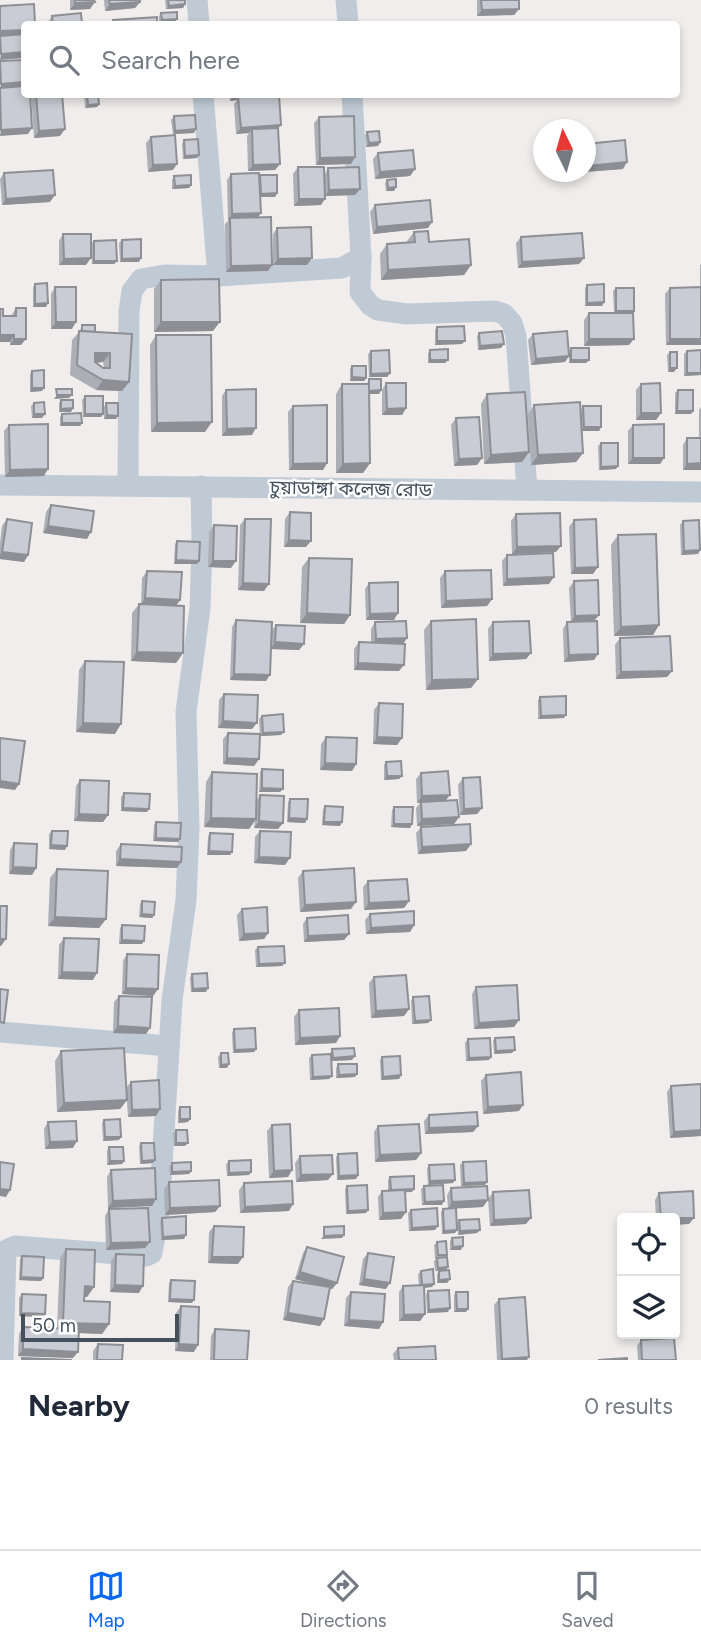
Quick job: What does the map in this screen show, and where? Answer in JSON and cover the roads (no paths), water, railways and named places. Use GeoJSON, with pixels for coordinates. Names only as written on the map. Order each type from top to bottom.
{"type":"FeatureCollection","features":[{"type":"Feature","properties":{"kind":"street"},"geometry":{"type":"LineString","coordinates":[[197,0],[199,21]]}},
{"type":"Feature","properties":{"kind":"street"},"geometry":{"type":"LineString","coordinates":[[346,0],[348,21]]}},
{"type":"Feature","properties":{"kind":"street"},"geometry":{"type":"LineString","coordinates":[[203,98],[218,276]]}},
{"type":"Feature","properties":{"kind":"street"},"geometry":{"type":"LineString","coordinates":[[353,105],[361,257],[360,292],[370,305],[378,310],[407,314],[495,311],[504,314],[512,323],[518,350],[527,490]]}},
{"type":"Feature","properties":{"kind":"street"},"geometry":{"type":"LineString","coordinates":[[128,486],[129,311],[132,291],[141,279],[164,275],[218,276],[342,268],[361,257]]}},
{"type":"Feature","properties":{"kind":"street","name":"চুয়াডাঙ্গা কলেজ রোড"},"geometry":{"type":"LineString","coordinates":[[0,485],[701,492]]}},
{"type":"Feature","properties":{"kind":"street"},"geometry":{"type":"LineString","coordinates":[[3,1360],[6,1250],[15,1246],[93,1254],[146,1256],[152,1253],[159,1213],[172,1000],[186,900],[189,828],[186,712],[200,608],[201,486]]}},
{"type":"Feature","properties":{"kind":"street"},"geometry":{"type":"LineString","coordinates":[[0,1032],[169,1046]]}}]}
